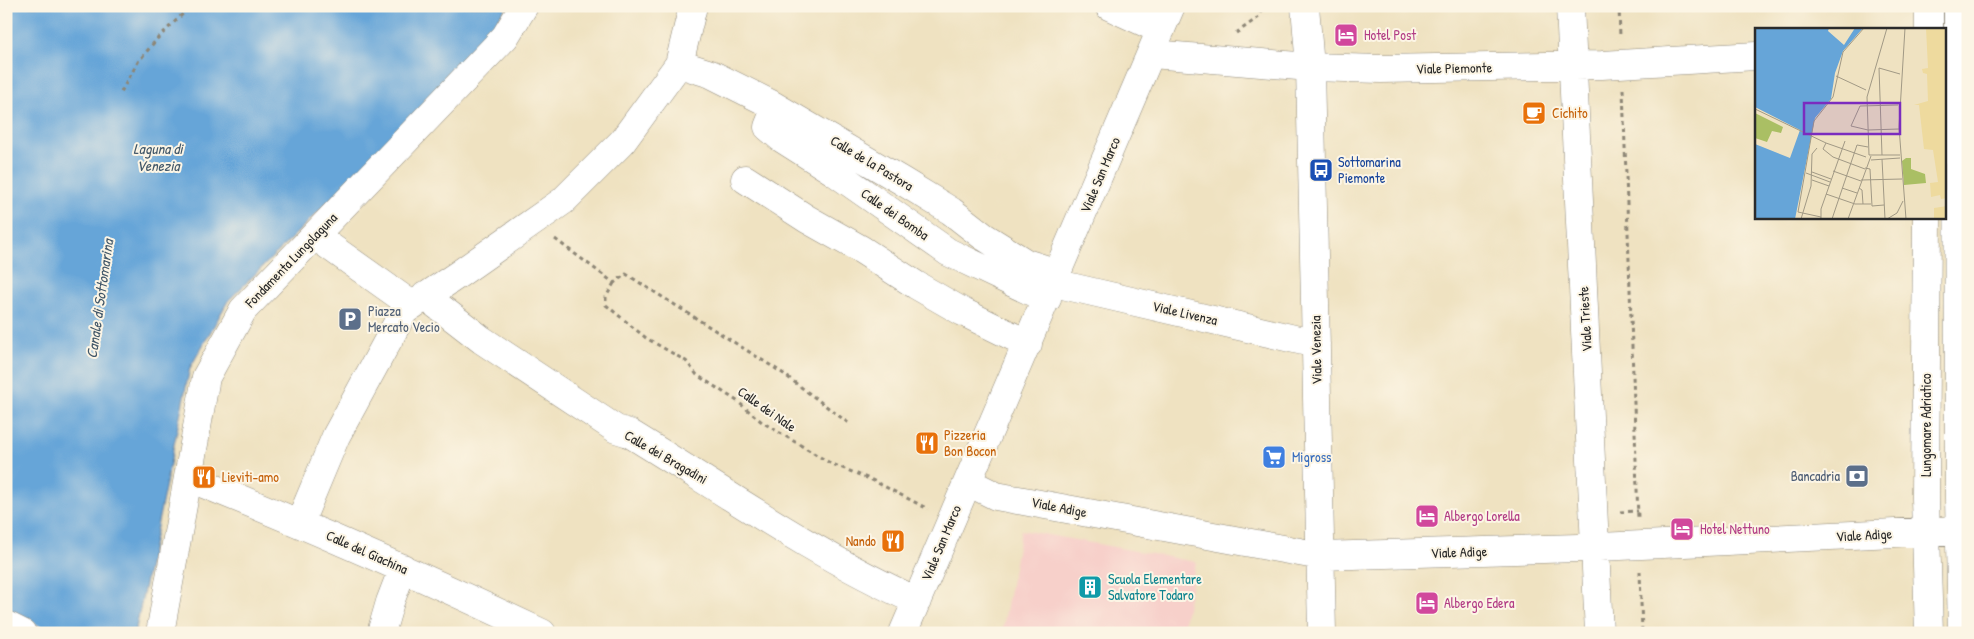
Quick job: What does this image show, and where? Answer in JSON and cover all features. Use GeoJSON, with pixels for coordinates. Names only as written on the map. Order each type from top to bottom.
{"type":"FeatureCollection","features":[{"type":"Feature","properties":{"kind":"street","name":"Fondamenta Lungolaguna"},"geometry":{"type":"LineString","coordinates":[[160,633],[206,377],[243,310],[505,37],[524,6]]}},
{"type":"Feature","properties":{"kind":"street"},"geometry":{"type":"LineString","coordinates":[[300,522],[336,436],[404,311],[563,201],[622,142],[679,64],[693,6]]}},
{"type":"Feature","properties":{"kind":"street"},"geometry":{"type":"LineString","coordinates":[[1109,6],[1161,30]]}},
{"type":"Feature","properties":{"kind":"street"},"geometry":{"type":"LineString","coordinates":[[1305,6],[1310,67]]}},
{"type":"Feature","properties":{"kind":"street","name":"Viale Trieste"},"geometry":{"type":"LineString","coordinates":[[1570,6],[1599,633]]}},
{"type":"Feature","properties":{"kind":"street"},"geometry":{"type":"LineString","coordinates":[[1929,6],[1929,28]]}},
{"type":"Feature","properties":{"kind":"street"},"geometry":{"type":"LineString","coordinates":[[1958,6],[1959,530],[1962,633]]}},
{"type":"Feature","properties":{"kind":"street","name":"Viale Piemonte"},"geometry":{"type":"LineString","coordinates":[[1161,30],[1310,67],[1381,69],[1622,64],[1755,56]]}},
{"type":"Feature","properties":{"kind":"street","name":"Viale San Marco"},"geometry":{"type":"LineString","coordinates":[[903,633],[1161,30]]}},
{"type":"Feature","properties":{"kind":"street","name":"Calle de la Pastora"},"geometry":{"type":"LineString","coordinates":[[679,64],[711,74],[776,107],[902,181],[1026,263],[1053,285]]}},
{"type":"Feature","properties":{"kind":"street","name":"Viale Venezia"},"geometry":{"type":"LineString","coordinates":[[1310,67],[1322,633]]}},
{"type":"Feature","properties":{"kind":"street"},"geometry":{"type":"LineString","coordinates":[[746,180],[807,219],[862,250],[963,312],[1028,344]]}},
{"type":"Feature","properties":{"kind":"street","name":"Lungomare Adriatico"},"geometry":{"type":"LineString","coordinates":[[1927,219],[1925,531],[1929,633]]}},
{"type":"Feature","properties":{"kind":"street","name":"Calle dei Bragadini"},"geometry":{"type":"LineString","coordinates":[[314,236],[482,340],[616,428],[629,433],[814,548],[877,583],[916,601]]}},
{"type":"Feature","properties":{"kind":"street","name":"Viale Livenza"},"geometry":{"type":"LineString","coordinates":[[1053,285],[1316,344]]}},
{"type":"Feature","properties":{"kind":"street","name":"Calle del Giachina"},"geometry":{"type":"LineString","coordinates":[[189,478],[300,522],[542,633]]}},
{"type":"Feature","properties":{"kind":"street","name":"Viale Adige"},"geometry":{"type":"LineString","coordinates":[[968,482],[996,496],[1321,556],[1596,547],[1959,530]]}},
{"type":"Feature","properties":{"kind":"street"},"geometry":{"type":"LineString","coordinates":[[381,633],[403,568]]}},
{"type":"Feature","properties":{"kind":"street"},"geometry":{"type":"LineString","coordinates":[[6,625],[22,633]]}},
{"type":"Feature","properties":{"kind":"path"},"geometry":{"type":"LineString","coordinates":[[121,92],[138,62],[157,39],[191,6]]}},
{"type":"Feature","properties":{"kind":"path"},"geometry":{"type":"LineString","coordinates":[[1227,33],[1236,33],[1259,17],[1262,6]]}},
{"type":"Feature","properties":{"kind":"path"},"geometry":{"type":"LineString","coordinates":[[1619,6],[1639,526]]}},
{"type":"Feature","properties":{"kind":"path"},"geometry":{"type":"LineString","coordinates":[[533,222],[614,283],[626,274],[781,372],[851,426]]}},
{"type":"Feature","properties":{"kind":"path","name":"Calle dei Nale"},"geometry":{"type":"LineString","coordinates":[[614,283],[606,297],[606,305],[646,338],[686,361],[697,375],[737,400],[762,422],[830,463],[872,480],[951,520]]}},
{"type":"Feature","properties":{"kind":"path"},"geometry":{"type":"LineString","coordinates":[[1640,566],[1642,633]]}},
{"type":"Feature","properties":{"kind":"shaded area"},"geometry":{"type":"Polygon","coordinates":[[[1021,530],[1196,562],[1182,633],[1002,633],[1021,530]]]}},
{"type":"Feature","properties":{"kind":"water","name":"Laguna di Venezia"},"geometry":{"type":"Polygon","coordinates":[[[6,6],[507,6],[473,59],[228,301],[190,368],[135,633],[6,633],[6,6]]]}},
{"type":"Feature","properties":{"kind":"pier"},"geometry":{"type":"Polygon","coordinates":[[[6,609],[54,633],[6,633],[6,609]]]}},
{"type":"Feature","properties":{"kind":"place","name":"Hotel Post"},"geometry":{"type":"Point","coordinates":[1346,35]}},
{"type":"Feature","properties":{"kind":"place","name":"Cichito"},"geometry":{"type":"Point","coordinates":[1534,113]}},
{"type":"Feature","properties":{"kind":"place","name":"Sottomarina Piemonte"},"geometry":{"type":"Point","coordinates":[1321,170]}},
{"type":"Feature","properties":{"kind":"place","name":"Piazza Mercato Vecio"},"geometry":{"type":"Point","coordinates":[350,319]}},
{"type":"Feature","properties":{"kind":"place","name":"Pizzeria Bon Bocon"},"geometry":{"type":"Point","coordinates":[927,443]}},
{"type":"Feature","properties":{"kind":"place","name":"Migross"},"geometry":{"type":"Point","coordinates":[1274,457]}},
{"type":"Feature","properties":{"kind":"place","name":"Bancadria"},"geometry":{"type":"Point","coordinates":[1857,476]}},
{"type":"Feature","properties":{"kind":"place","name":"Lieviti-amo"},"geometry":{"type":"Point","coordinates":[204,477]}},
{"type":"Feature","properties":{"kind":"place","name":"Albergo Lorella"},"geometry":{"type":"Point","coordinates":[1427,516]}},
{"type":"Feature","properties":{"kind":"place","name":"Hotel Nettuno"},"geometry":{"type":"Point","coordinates":[1682,529]}},
{"type":"Feature","properties":{"kind":"place","name":"Nando"},"geometry":{"type":"Point","coordinates":[893,541]}},
{"type":"Feature","properties":{"kind":"place","name":"Scuola Elementare Salvatore Todaro"},"geometry":{"type":"Point","coordinates":[1090,587]}},
{"type":"Feature","properties":{"kind":"place","name":"Albergo Edera"},"geometry":{"type":"Point","coordinates":[1427,603]}},
{"type":"Feature","properties":{"kind":"water label","name":"Canale di Sottomarina"},"geometry":{"type":"Point","coordinates":[100,299]}}]}
